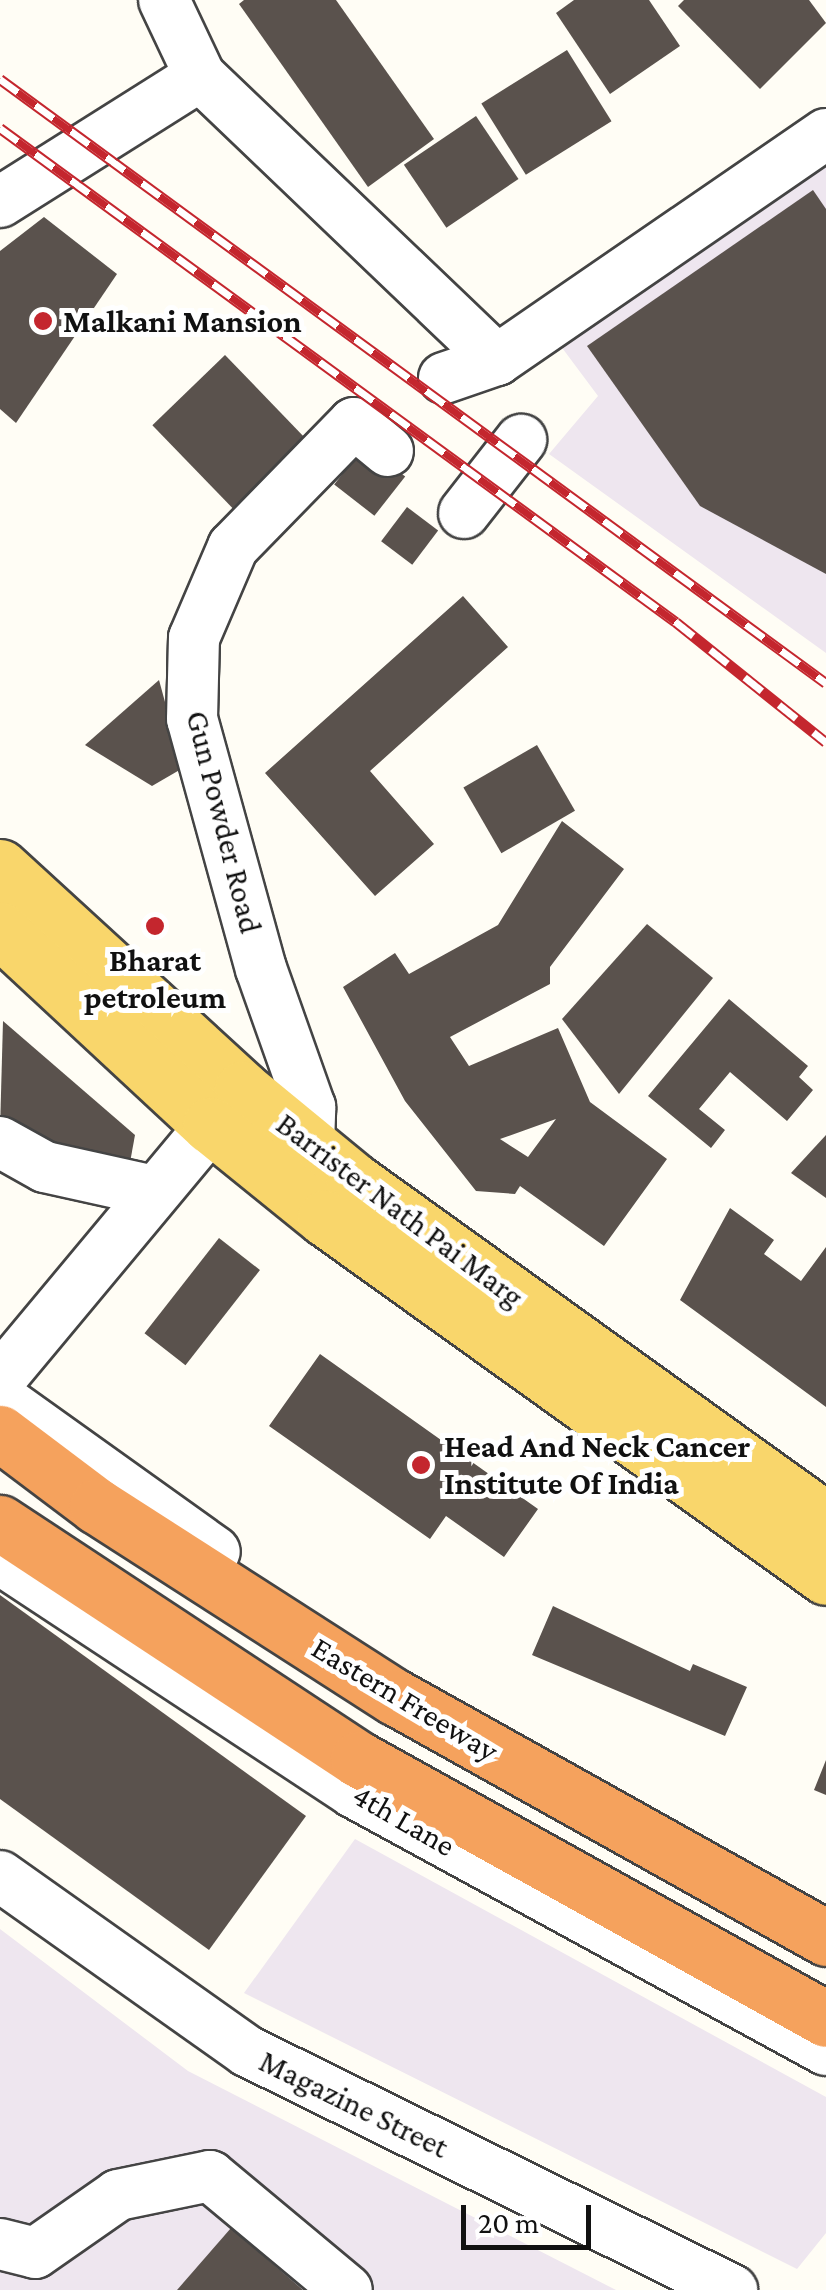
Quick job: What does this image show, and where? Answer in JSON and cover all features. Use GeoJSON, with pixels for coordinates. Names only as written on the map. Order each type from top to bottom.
{"type":"FeatureCollection","features":[{"type":"Feature","properties":{"kind":"highway","name":"Eastern Freeway"},"geometry":{"type":"LineString","coordinates":[[0,1434],[98,1506],[395,1697],[826,1938]]}},
{"type":"Feature","properties":{"kind":"highway"},"geometry":{"type":"LineString","coordinates":[[0,1523],[358,1759],[826,2019]]}},
{"type":"Feature","properties":{"kind":"main road","name":"Barrister Nath Pai Marg"},"geometry":{"type":"LineString","coordinates":[[0,867],[226,1107]]}},
{"type":"Feature","properties":{"kind":"main road","name":"Barrister Nath Pai Marg"},"geometry":{"type":"LineString","coordinates":[[0,930],[826,1578]]}},
{"type":"Feature","properties":{"kind":"main road","name":"Barrister Nath Pai Marg"},"geometry":{"type":"LineString","coordinates":[[296,1164],[826,1520]]}},
{"type":"Feature","properties":{"kind":"street"},"geometry":{"type":"LineString","coordinates":[[164,0],[200,76],[497,360]]}},
{"type":"Feature","properties":{"kind":"street"},"geometry":{"type":"LineString","coordinates":[[0,202],[200,76]]}},
{"type":"Feature","properties":{"kind":"street"},"geometry":{"type":"LineString","coordinates":[[444,378],[497,360],[820,151]]}},
{"type":"Feature","properties":{"kind":"street","name":"Gun Powder Road"},"geometry":{"type":"LineString","coordinates":[[296,1164],[310,1107],[261,969],[192,719],[194,638],[234,547],[354,423],[388,451]]}},
{"type":"Feature","properties":{"kind":"street"},"geometry":{"type":"LineString","coordinates":[[464,513],[521,440]]}},
{"type":"Feature","properties":{"kind":"street"},"geometry":{"type":"LineString","coordinates":[[0,1379],[152,1190],[226,1107]]}},
{"type":"Feature","properties":{"kind":"street"},"geometry":{"type":"LineString","coordinates":[[0,1142],[44,1167],[152,1190]]}},
{"type":"Feature","properties":{"kind":"street"},"geometry":{"type":"LineString","coordinates":[[0,1398],[294,1606],[725,1859],[826,1908]]}},
{"type":"Feature","properties":{"kind":"street","name":"4th Lane"},"geometry":{"type":"LineString","coordinates":[[0,1559],[353,1792],[826,2050]]}},
{"type":"Feature","properties":{"kind":"street","name":"Magazine Street"},"geometry":{"type":"LineString","coordinates":[[0,1876],[246,2051],[732,2290]]}},
{"type":"Feature","properties":{"kind":"street"},"geometry":{"type":"LineString","coordinates":[[0,2244],[35,2253],[118,2195],[210,2176],[347,2290]]}},
{"type":"Feature","properties":{"kind":"shaded area"},"geometry":{"type":"Polygon","coordinates":[[[826,151],[826,653],[549,454],[598,396],[557,341],[826,151]]]}},
{"type":"Feature","properties":{"kind":"shaded area"},"geometry":{"type":"Polygon","coordinates":[[[355,1839],[826,2097],[826,2233],[797,2269],[244,1993],[355,1839]]]}},
{"type":"Feature","properties":{"kind":"shaded area"},"geometry":{"type":"Polygon","coordinates":[[[0,1929],[188,2071],[616,2290],[0,2290],[0,1929]]]}},
{"type":"Feature","properties":{"kind":"building"},"geometry":{"type":"Polygon","coordinates":[[[244,0],[336,0],[434,139],[368,187],[239,4],[244,0]]]}},
{"type":"Feature","properties":{"kind":"building"},"geometry":{"type":"Polygon","coordinates":[[[574,0],[649,0],[680,46],[610,94],[556,13],[574,0]]]}},
{"type":"Feature","properties":{"kind":"building"},"geometry":{"type":"Polygon","coordinates":[[[684,0],[809,0],[826,23],[760,89],[678,6],[684,0]]]}},
{"type":"Feature","properties":{"kind":"building"},"geometry":{"type":"Polygon","coordinates":[[[567,50],[612,121],[526,175],[481,104],[567,50]]]}},
{"type":"Feature","properties":{"kind":"building"},"geometry":{"type":"Polygon","coordinates":[[[476,116],[518,179],[446,228],[404,165],[476,116]]]}},
{"type":"Feature","properties":{"kind":"building"},"geometry":{"type":"Polygon","coordinates":[[[813,190],[826,209],[826,574],[700,506],[587,346],[813,190]]]}},
{"type":"Feature","properties":{"kind":"building","name":"Malkani Mansion"},"geometry":{"type":"Polygon","coordinates":[[[44,217],[117,274],[16,423],[0,409],[0,251],[44,217]]]}},
{"type":"Feature","properties":{"kind":"building"},"geometry":{"type":"Polygon","coordinates":[[[225,355],[306,439],[234,509],[152,425],[225,355]]]}},
{"type":"Feature","properties":{"kind":"building"},"geometry":{"type":"Polygon","coordinates":[[[365,445],[405,476],[374,516],[334,484],[365,445]]]}},
{"type":"Feature","properties":{"kind":"building"},"geometry":{"type":"Polygon","coordinates":[[[407,507],[438,530],[412,565],[381,541],[407,507]]]}},
{"type":"Feature","properties":{"kind":"building"},"geometry":{"type":"Polygon","coordinates":[[[463,596],[508,647],[370,771],[434,844],[375,896],[265,773],[463,596]]]}},
{"type":"Feature","properties":{"kind":"building"},"geometry":{"type":"Polygon","coordinates":[[[159,680],[183,768],[152,786],[85,745],[159,680]]]}},
{"type":"Feature","properties":{"kind":"building"},"geometry":{"type":"Polygon","coordinates":[[[537,745],[575,811],[501,853],[463,788],[537,745]]]}},
{"type":"Feature","properties":{"kind":"building"},"geometry":{"type":"Polygon","coordinates":[[[562,821],[624,869],[550,967],[550,984],[450,1037],[469,1066],[558,1028],[590,1102],[667,1159],[604,1246],[520,1186],[515,1194],[476,1191],[405,1101],[343,987],[395,953],[409,974],[498,925],[562,821]],[[556,1119],[500,1139],[528,1157],[556,1119]]]}},
{"type":"Feature","properties":{"kind":"building"},"geometry":{"type":"Polygon","coordinates":[[[647,924],[713,978],[619,1094],[562,1019],[647,924]]]}},
{"type":"Feature","properties":{"kind":"building"},"geometry":{"type":"Polygon","coordinates":[[[729,999],[808,1066],[799,1077],[813,1090],[787,1121],[730,1072],[699,1109],[725,1130],[711,1148],[648,1096],[729,999]]]}},
{"type":"Feature","properties":{"kind":"building"},"geometry":{"type":"Polygon","coordinates":[[[3,1021],[135,1135],[129,1168],[0,1130],[3,1021]]]}},
{"type":"Feature","properties":{"kind":"building"},"geometry":{"type":"Polygon","coordinates":[[[826,1135],[826,1198],[791,1173],[826,1135]]]}},
{"type":"Feature","properties":{"kind":"building"},"geometry":{"type":"Polygon","coordinates":[[[730,1208],[774,1240],[764,1254],[801,1281],[826,1247],[826,1407],[680,1300],[730,1208]]]}},
{"type":"Feature","properties":{"kind":"building"},"geometry":{"type":"Polygon","coordinates":[[[219,1238],[260,1270],[185,1365],[145,1333],[219,1238]]]}},
{"type":"Feature","properties":{"kind":"building"},"geometry":{"type":"Polygon","coordinates":[[[320,1354],[538,1509],[504,1557],[446,1516],[430,1539],[269,1426],[320,1354]]]}},
{"type":"Feature","properties":{"kind":"building"},"geometry":{"type":"Polygon","coordinates":[[[0,1595],[306,1816],[209,1950],[0,1799],[0,1595]]]}},
{"type":"Feature","properties":{"kind":"building"},"geometry":{"type":"Polygon","coordinates":[[[553,1606],[690,1671],[693,1664],[747,1687],[725,1736],[532,1655],[553,1606]]]}},
{"type":"Feature","properties":{"kind":"building"},"geometry":{"type":"Polygon","coordinates":[[[826,1760],[826,1795],[814,1790],[826,1760]]]}},
{"type":"Feature","properties":{"kind":"building"},"geometry":{"type":"Polygon","coordinates":[[[231,2228],[303,2290],[177,2290],[231,2228]]]}},
{"type":"Feature","properties":{"kind":"railway"},"geometry":{"type":"LineString","coordinates":[[0,79],[826,683]]}},
{"type":"Feature","properties":{"kind":"railway"},"geometry":{"type":"LineString","coordinates":[[0,128],[676,622],[826,742]]}},
{"type":"Feature","properties":{"kind":"place","name":"Malkani Mansion"},"geometry":{"type":"Point","coordinates":[43,321]}},
{"type":"Feature","properties":{"kind":"place","name":"Bharat petroleum"},"geometry":{"type":"Point","coordinates":[155,926]}},
{"type":"Feature","properties":{"kind":"place","name":"Head And Neck Cancer Institute Of India"},"geometry":{"type":"Point","coordinates":[421,1465]}}]}
